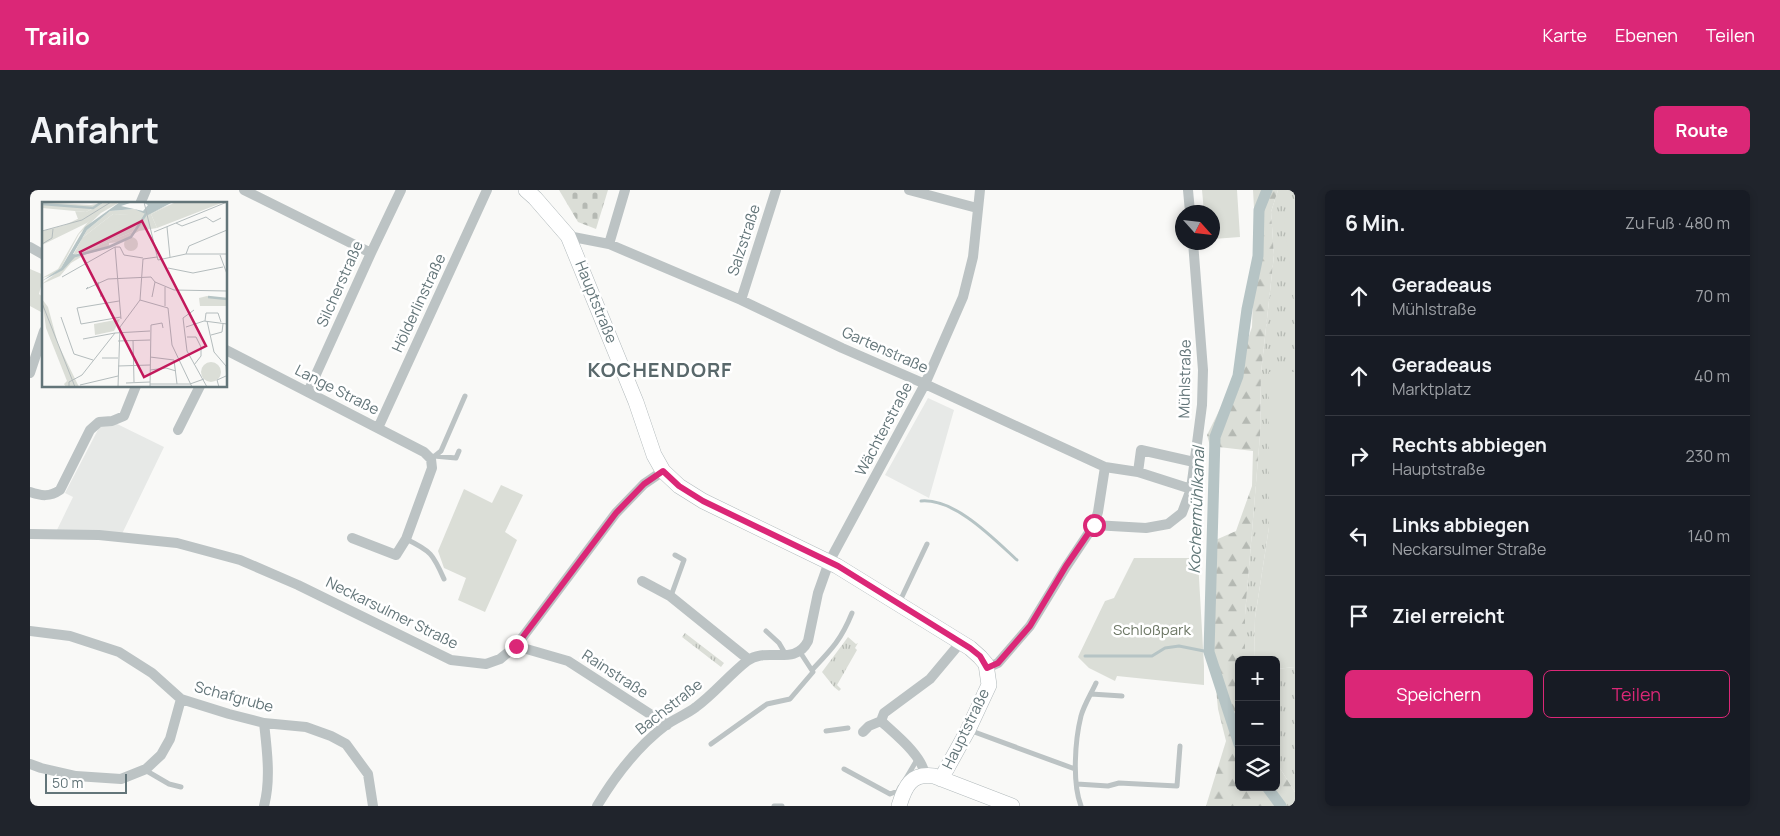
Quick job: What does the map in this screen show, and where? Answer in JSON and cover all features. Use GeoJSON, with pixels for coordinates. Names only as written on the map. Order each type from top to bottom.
{"type":"FeatureCollection","features":[{"type":"Feature","properties":{"kind":"main road","name":"Hauptstraße"},"geometry":{"type":"LineString","coordinates":[[526,190],[568,236],[636,402],[654,455],[663,471],[679,486],[703,501],[829,562],[961,642],[980,656],[987,668],[989,685],[968,730],[941,779],[1012,806]]}},
{"type":"Feature","properties":{"kind":"main road"},"geometry":{"type":"LineString","coordinates":[[899,806],[909,783],[915,777],[924,775],[941,779]]}},
{"type":"Feature","properties":{"kind":"street"},"geometry":{"type":"LineString","coordinates":[[141,202],[146,190]]}},
{"type":"Feature","properties":{"kind":"street"},"geometry":{"type":"LineString","coordinates":[[244,190],[371,253]]}},
{"type":"Feature","properties":{"kind":"street","name":"Silcherstraße"},"geometry":{"type":"LineString","coordinates":[[308,392],[371,253],[402,190]]}},
{"type":"Feature","properties":{"kind":"street","name":"Hölderlinstraße"},"geometry":{"type":"LineString","coordinates":[[378,428],[487,190]]}},
{"type":"Feature","properties":{"kind":"street"},"geometry":{"type":"LineString","coordinates":[[608,244],[625,190]]}},
{"type":"Feature","properties":{"kind":"street","name":"Salzstraße"},"geometry":{"type":"LineString","coordinates":[[741,300],[776,190]]}},
{"type":"Feature","properties":{"kind":"street"},"geometry":{"type":"LineString","coordinates":[[909,190],[977,208]]}},
{"type":"Feature","properties":{"kind":"street","name":"Wächterstraße"},"geometry":{"type":"LineString","coordinates":[[829,562],[925,384],[963,297],[973,257],[980,190]]}},
{"type":"Feature","properties":{"kind":"street"},"geometry":{"type":"LineString","coordinates":[[1188,190],[1189,205]]}},
{"type":"Feature","properties":{"kind":"street","name":"Gartenstraße"},"geometry":{"type":"LineString","coordinates":[[568,236],[608,244],[741,300],[842,348],[1105,466],[1138,472],[1190,489]]}},
{"type":"Feature","properties":{"kind":"street"},"geometry":{"type":"LineString","coordinates":[[30,247],[42,254]]}},
{"type":"Feature","properties":{"kind":"street","name":"Mühlstraße"},"geometry":{"type":"LineString","coordinates":[[1094,525],[1146,528],[1168,524],[1182,513],[1190,489],[1202,406],[1203,370],[1194,250]]}},
{"type":"Feature","properties":{"kind":"street"},"geometry":{"type":"LineString","coordinates":[[30,373],[42,337]]}},
{"type":"Feature","properties":{"kind":"street","name":"Lange Straße"},"geometry":{"type":"LineString","coordinates":[[228,351],[433,458]]}},
{"type":"Feature","properties":{"kind":"street"},"geometry":{"type":"LineString","coordinates":[[30,492],[39,495],[53,495],[60,490],[90,430],[98,422],[124,416],[135,388]]}},
{"type":"Feature","properties":{"kind":"street"},"geometry":{"type":"LineString","coordinates":[[178,430],[199,388]]}},
{"type":"Feature","properties":{"kind":"street"},"geometry":{"type":"LineString","coordinates":[[1138,472],[1141,450],[1194,462]]}},
{"type":"Feature","properties":{"kind":"street"},"geometry":{"type":"LineString","coordinates":[[352,538],[396,555],[406,539],[432,468],[433,458]]}},
{"type":"Feature","properties":{"kind":"street"},"geometry":{"type":"LineString","coordinates":[[987,668],[998,663],[1030,626],[1066,566],[1094,525],[1098,512],[1105,466]]}},
{"type":"Feature","properties":{"kind":"street","name":"Neckarsulmer Straße"},"geometry":{"type":"LineString","coordinates":[[30,534],[99,535],[177,544],[240,560],[298,585],[451,660],[486,664],[500,659],[516,646],[616,513],[644,484],[663,471]]}},
{"type":"Feature","properties":{"kind":"street"},"geometry":{"type":"LineString","coordinates":[[642,582],[670,596],[748,660],[762,655],[786,655],[800,652],[804,648],[808,640],[820,586],[829,562]]}},
{"type":"Feature","properties":{"kind":"street","name":"Schafgrube"},"geometry":{"type":"LineString","coordinates":[[30,631],[70,636],[119,652],[152,672],[180,699],[264,723],[306,727],[331,736],[346,744],[368,774],[372,806]]}},
{"type":"Feature","properties":{"kind":"street"},"geometry":{"type":"LineString","coordinates":[[862,732],[869,726],[881,721],[884,712],[930,679],[961,642]]}},
{"type":"Feature","properties":{"kind":"street","name":"Rainstraße"},"geometry":{"type":"LineString","coordinates":[[516,646],[568,661],[667,725]]}},
{"type":"Feature","properties":{"kind":"street","name":"Bachstraße"},"geometry":{"type":"LineString","coordinates":[[597,806],[632,757],[645,743],[667,725],[696,708],[748,660]]}},
{"type":"Feature","properties":{"kind":"street"},"geometry":{"type":"LineString","coordinates":[[30,764],[76,776],[112,778],[121,778],[144,770],[161,755],[170,739],[180,699]]}},
{"type":"Feature","properties":{"kind":"street"},"geometry":{"type":"LineString","coordinates":[[881,721],[918,758],[923,766],[924,775]]}},
{"type":"Feature","properties":{"kind":"street"},"geometry":{"type":"LineString","coordinates":[[264,723],[268,755],[264,806]]}},
{"type":"Feature","properties":{"kind":"lane"},"geometry":{"type":"LineString","coordinates":[[433,458],[441,451],[465,396]]}},
{"type":"Feature","properties":{"kind":"lane"},"geometry":{"type":"LineString","coordinates":[[433,458],[456,458],[459,451]]}},
{"type":"Feature","properties":{"kind":"lane"},"geometry":{"type":"LineString","coordinates":[[406,539],[424,548],[435,557],[444,579]]}},
{"type":"Feature","properties":{"kind":"lane"},"geometry":{"type":"LineString","coordinates":[[898,603],[927,544]]}},
{"type":"Feature","properties":{"kind":"lane"},"geometry":{"type":"LineString","coordinates":[[670,596],[684,560],[675,555]]}},
{"type":"Feature","properties":{"kind":"lane"},"geometry":{"type":"LineString","coordinates":[[710,744],[767,704],[790,699],[810,677],[813,672],[812,670],[835,646],[843,634],[852,613]]}},
{"type":"Feature","properties":{"kind":"lane"},"geometry":{"type":"LineString","coordinates":[[766,632],[779,643],[786,655]]}},
{"type":"Feature","properties":{"kind":"lane"},"geometry":{"type":"LineString","coordinates":[[800,652],[812,670]]}},
{"type":"Feature","properties":{"kind":"lane"},"geometry":{"type":"LineString","coordinates":[[1081,806],[1075,769],[1081,714],[1096,683]]}},
{"type":"Feature","properties":{"kind":"lane"},"geometry":{"type":"LineString","coordinates":[[1091,694],[1122,696]]}},
{"type":"Feature","properties":{"kind":"lane"},"geometry":{"type":"LineString","coordinates":[[826,731],[848,728]]}},
{"type":"Feature","properties":{"kind":"lane"},"geometry":{"type":"LineString","coordinates":[[968,730],[1075,769]]}},
{"type":"Feature","properties":{"kind":"lane"},"geometry":{"type":"LineString","coordinates":[[1077,784],[1108,786],[1119,783],[1177,786],[1180,746]]}},
{"type":"Feature","properties":{"kind":"lane"},"geometry":{"type":"LineString","coordinates":[[844,769],[890,794],[898,791],[918,758]]}},
{"type":"Feature","properties":{"kind":"lane"},"geometry":{"type":"LineString","coordinates":[[144,770],[169,784],[181,787]]}},
{"type":"Feature","properties":{"kind":"lane"},"geometry":{"type":"LineString","coordinates":[[774,806],[782,806]]}},
{"type":"Feature","properties":{"kind":"shaded area"},"geometry":{"type":"Polygon","coordinates":[[[928,398],[954,410],[929,498],[885,475],[928,398]]]}},
{"type":"Feature","properties":{"kind":"shaded area"},"geometry":{"type":"Polygon","coordinates":[[[111,421],[164,447],[120,538],[55,534],[73,497],[65,493],[102,422],[111,421]]]}},
{"type":"Feature","properties":{"kind":"green space"},"geometry":{"type":"Polygon","coordinates":[[[559,190],[608,190],[596,229],[578,222],[559,190]]]}},
{"type":"Feature","properties":{"kind":"green space"},"geometry":{"type":"Polygon","coordinates":[[[1202,190],[1237,190],[1240,237],[1220,238],[1220,205],[1203,205],[1202,190]]]}},
{"type":"Feature","properties":{"kind":"green space"},"geometry":{"type":"Polygon","coordinates":[[[1253,190],[1278,190],[1271,212],[1274,255],[1261,373],[1260,435],[1245,615],[1245,656],[1235,656],[1235,791],[1280,791],[1280,768],[1295,792],[1295,806],[1206,806],[1226,741],[1218,709],[1213,657],[1211,542],[1236,531],[1252,486],[1253,451],[1210,446],[1207,435],[1233,383],[1252,327],[1255,226],[1253,190]]]}},
{"type":"Feature","properties":{"kind":"green space"},"geometry":{"type":"Polygon","coordinates":[[[1278,190],[1295,190],[1295,372],[1269,372],[1269,527],[1255,618],[1254,656],[1245,656],[1245,615],[1260,435],[1261,373],[1274,255],[1271,212],[1278,190]]]}},
{"type":"Feature","properties":{"kind":"green space"},"geometry":{"type":"Polygon","coordinates":[[[1295,217],[1295,302],[1294,302],[1284,218],[1295,217]]]}},
{"type":"Feature","properties":{"kind":"green space"},"geometry":{"type":"Polygon","coordinates":[[[30,269],[42,274],[39,294],[42,296],[42,310],[41,312],[30,306],[30,269]]]}},
{"type":"Feature","properties":{"kind":"green space"},"geometry":{"type":"Polygon","coordinates":[[[1269,372],[1295,372],[1295,667],[1280,669],[1280,656],[1254,656],[1255,618],[1269,527],[1269,372]]]}},
{"type":"Feature","properties":{"kind":"green space"},"geometry":{"type":"Polygon","coordinates":[[[501,485],[523,495],[505,532],[517,540],[485,612],[458,600],[466,578],[444,568],[438,551],[464,489],[492,503],[501,485]]]}},
{"type":"Feature","properties":{"kind":"green space","name":"Schloßpark"},"geometry":{"type":"Polygon","coordinates":[[[1134,558],[1195,558],[1198,560],[1204,685],[1117,676],[1115,681],[1089,668],[1078,657],[1105,601],[1114,598],[1134,558]]]}},
{"type":"Feature","properties":{"kind":"green space"},"geometry":{"type":"Polygon","coordinates":[[[685,633],[724,663],[721,667],[682,637],[685,633]]]}},
{"type":"Feature","properties":{"kind":"green space"},"geometry":{"type":"Polygon","coordinates":[[[848,637],[856,644],[858,643],[855,648],[857,650],[837,685],[841,689],[839,691],[822,672],[848,637]]]}},
{"type":"Feature","properties":{"kind":"green space"},"geometry":{"type":"Polygon","coordinates":[[[1295,667],[1295,792],[1280,768],[1280,669],[1295,667]]]}},
{"type":"Feature","properties":{"kind":"waterway","name":"Kochermühlkanal"},"geometry":{"type":"LineString","coordinates":[[1235,732],[1209,652],[1215,437],[1238,376],[1247,309],[1258,256],[1259,210],[1267,190]]}},
{"type":"Feature","properties":{"kind":"waterway"},"geometry":{"type":"LineString","coordinates":[[921,501],[934,502],[960,513],[985,531],[1017,560]]}},
{"type":"Feature","properties":{"kind":"waterway"},"geometry":{"type":"LineString","coordinates":[[1085,656],[1152,656],[1165,648],[1179,646],[1209,652]]}},
{"type":"Feature","properties":{"kind":"waterway","name":"Kochermühlkanal"},"geometry":{"type":"LineString","coordinates":[[1270,791],[1281,806]]}},
{"type":"Feature","properties":{"kind":"district","name":"KOCHENDORF"},"geometry":{"type":"Point","coordinates":[660,370]}},
{"type":"Feature","properties":{"kind":"route"},"geometry":{"type":"LineString","coordinates":[[516,646],[616,513],[644,484],[663,471],[679,486],[703,501],[838,566],[970,648],[980,656],[987,668],[998,663],[1030,626],[1066,566],[1094,525]]}}]}
